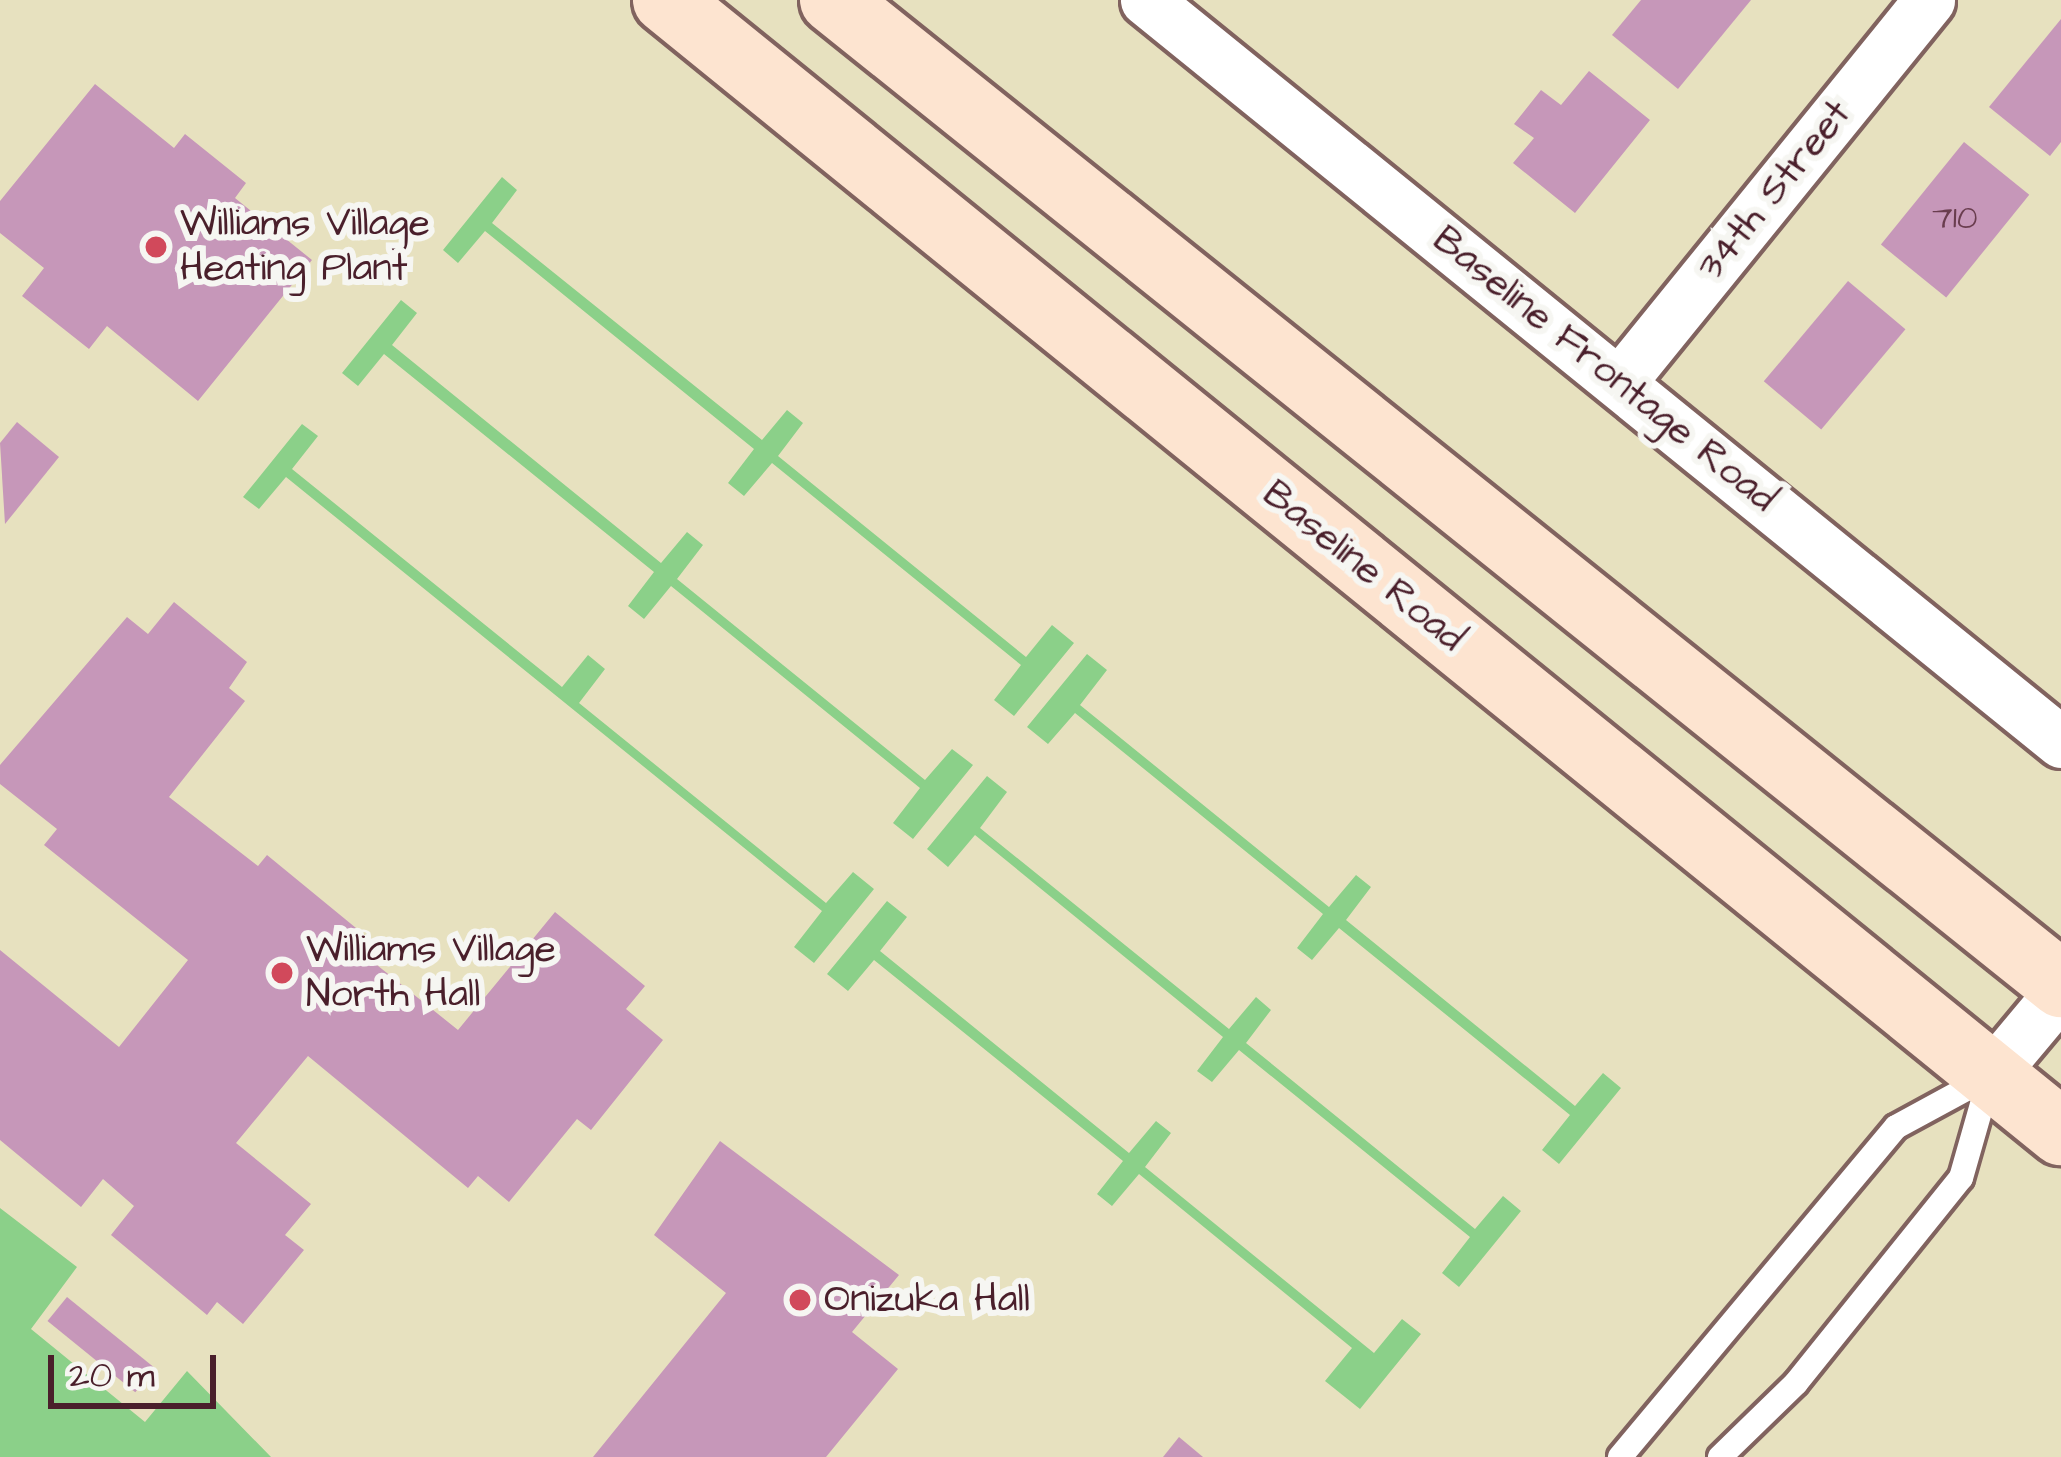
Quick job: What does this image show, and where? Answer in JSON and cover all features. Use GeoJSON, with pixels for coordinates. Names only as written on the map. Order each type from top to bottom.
{"type":"FeatureCollection","features":[{"type":"Feature","properties":{"kind":"main road","name":"Baseline Road"},"geometry":{"type":"LineString","coordinates":[[666,0],[2061,1132]]}},
{"type":"Feature","properties":{"kind":"main road"},"geometry":{"type":"LineString","coordinates":[[833,0],[2061,988]]}},
{"type":"Feature","properties":{"kind":"street","name":"Baseline Frontage Road"},"geometry":{"type":"LineString","coordinates":[[1146,0],[2061,742]]}},
{"type":"Feature","properties":{"kind":"street","name":"34th Street"},"geometry":{"type":"LineString","coordinates":[[1621,382],[1929,0]]}},
{"type":"Feature","properties":{"kind":"street"},"geometry":{"type":"LineString","coordinates":[[1990,1076],[2061,988]]}},
{"type":"Feature","properties":{"kind":"lane"},"geometry":{"type":"LineString","coordinates":[[1620,1457],[1896,1127],[1990,1076]]}},
{"type":"Feature","properties":{"kind":"lane"},"geometry":{"type":"LineString","coordinates":[[1720,1457],[1796,1383],[1960,1178],[1990,1076]]}},
{"type":"Feature","properties":{"kind":"green space"},"geometry":{"type":"Polygon","coordinates":[[[502,177],[517,190],[492,223],[762,440],[787,410],[803,423],[778,456],[1026,657],[1052,625],[1074,643],[1014,716],[994,700],[1021,665],[772,463],[744,496],[728,483],[754,449],[485,231],[458,263],[443,250],[502,177]]]}},
{"type":"Feature","properties":{"kind":"green space"},"geometry":{"type":"Polygon","coordinates":[[[401,300],[417,313],[392,345],[661,563],[687,532],[703,545],[677,579],[925,780],[952,749],[973,765],[913,839],[893,823],[920,788],[671,586],[644,619],[628,606],[654,572],[384,354],[358,386],[342,373],[401,300]]]}},
{"type":"Feature","properties":{"kind":"green space"},"geometry":{"type":"Polygon","coordinates":[[[302,424],[318,436],[292,469],[562,687],[588,655],[605,669],[579,703],[826,903],[853,872],[874,889],[814,963],[794,947],[822,911],[286,477],[259,509],[243,497],[302,424]]]}},
{"type":"Feature","properties":{"kind":"green space"},"geometry":{"type":"Polygon","coordinates":[[[1087,654],[1107,670],[1080,705],[1329,907],[1356,875],[1371,887],[1346,920],[1575,1106],[1603,1073],[1621,1088],[1559,1164],[1542,1150],[1570,1115],[1339,928],[1312,960],[1297,948],[1323,914],[1075,713],[1048,744],[1027,727],[1087,654]]]}},
{"type":"Feature","properties":{"kind":"green space"},"geometry":{"type":"Polygon","coordinates":[[[987,776],[1007,792],[980,828],[1229,1029],[1256,997],[1271,1010],[1246,1043],[1475,1229],[1503,1196],[1521,1211],[1459,1287],[1442,1273],[1470,1237],[1239,1050],[1212,1082],[1197,1071],[1223,1037],[975,835],[948,867],[927,849],[987,776]]]}},
{"type":"Feature","properties":{"kind":"green space"},"geometry":{"type":"Polygon","coordinates":[[[887,901],[907,917],[880,951],[1129,1153],[1156,1121],[1171,1133],[1145,1167],[1374,1353],[1402,1319],[1421,1334],[1360,1409],[1325,1381],[1352,1348],[1139,1174],[1112,1206],[1097,1194],[1123,1161],[874,960],[848,991],[827,974],[887,901]]]}},
{"type":"Feature","properties":{"kind":"green space"},"geometry":{"type":"Polygon","coordinates":[[[0,1208],[77,1267],[31,1329],[145,1422],[187,1371],[271,1457],[0,1457],[0,1208]]]}},
{"type":"Feature","properties":{"kind":"building"},"geometry":{"type":"Polygon","coordinates":[[[1641,0],[1751,0],[1678,89],[1612,35],[1641,0]]]}},
{"type":"Feature","properties":{"kind":"building"},"geometry":{"type":"Polygon","coordinates":[[[2061,19],[2061,142],[2050,156],[1989,107],[2061,19]]]}},
{"type":"Feature","properties":{"kind":"building"},"geometry":{"type":"Polygon","coordinates":[[[1589,71],[1650,120],[1575,213],[1513,163],[1534,138],[1514,124],[1541,90],[1561,105],[1589,71]]]}},
{"type":"Feature","properties":{"kind":"building","name":"Williams Village Heating Plant"},"geometry":{"type":"Polygon","coordinates":[[[95,84],[174,148],[185,134],[246,183],[235,198],[312,260],[198,401],[107,326],[89,349],[22,296],[44,268],[0,233],[0,201],[95,84]]]}},
{"type":"Feature","properties":{"kind":"building"},"geometry":{"type":"Polygon","coordinates":[[[1964,142],[2029,195],[1946,297],[1881,245],[1964,142]]]}},
{"type":"Feature","properties":{"kind":"building"},"geometry":{"type":"Polygon","coordinates":[[[1848,281],[1905,329],[1821,430],[1764,381],[1848,281]]]}},
{"type":"Feature","properties":{"kind":"building"},"geometry":{"type":"Polygon","coordinates":[[[17,422],[59,457],[5,524],[0,443],[17,422]]]}},
{"type":"Feature","properties":{"kind":"building","name":"Williams Village North Hall"},"geometry":{"type":"Polygon","coordinates":[[[174,602],[247,662],[229,688],[245,701],[169,797],[258,866],[267,855],[356,928],[347,941],[458,1030],[555,912],[645,986],[626,1009],[663,1040],[591,1130],[577,1119],[509,1202],[478,1176],[468,1188],[308,1056],[236,1143],[311,1204],[285,1235],[304,1250],[243,1324],[217,1302],[207,1315],[111,1235],[134,1206],[103,1179],[81,1207],[0,1140],[0,950],[119,1047],[188,960],[44,845],[57,829],[0,784],[0,765],[127,617],[148,634],[174,602]]]}},
{"type":"Feature","properties":{"kind":"building","name":"Onizuka Hall"},"geometry":{"type":"Polygon","coordinates":[[[720,1141],[899,1275],[852,1332],[898,1369],[826,1457],[593,1457],[726,1293],[654,1235],[720,1141]]]}},
{"type":"Feature","properties":{"kind":"building"},"geometry":{"type":"Polygon","coordinates":[[[67,1297],[155,1368],[135,1392],[47,1321],[67,1297]]]}},
{"type":"Feature","properties":{"kind":"building"},"geometry":{"type":"Polygon","coordinates":[[[1179,1437],[1203,1457],[1163,1457],[1179,1437]]]}},
{"type":"Feature","properties":{"kind":"place","name":"Williams Village Heating Plant"},"geometry":{"type":"Point","coordinates":[156,247]}},
{"type":"Feature","properties":{"kind":"place","name":"Williams Village North Hall"},"geometry":{"type":"Point","coordinates":[282,973]}},
{"type":"Feature","properties":{"kind":"place","name":"Onizuka Hall"},"geometry":{"type":"Point","coordinates":[800,1300]}}]}
